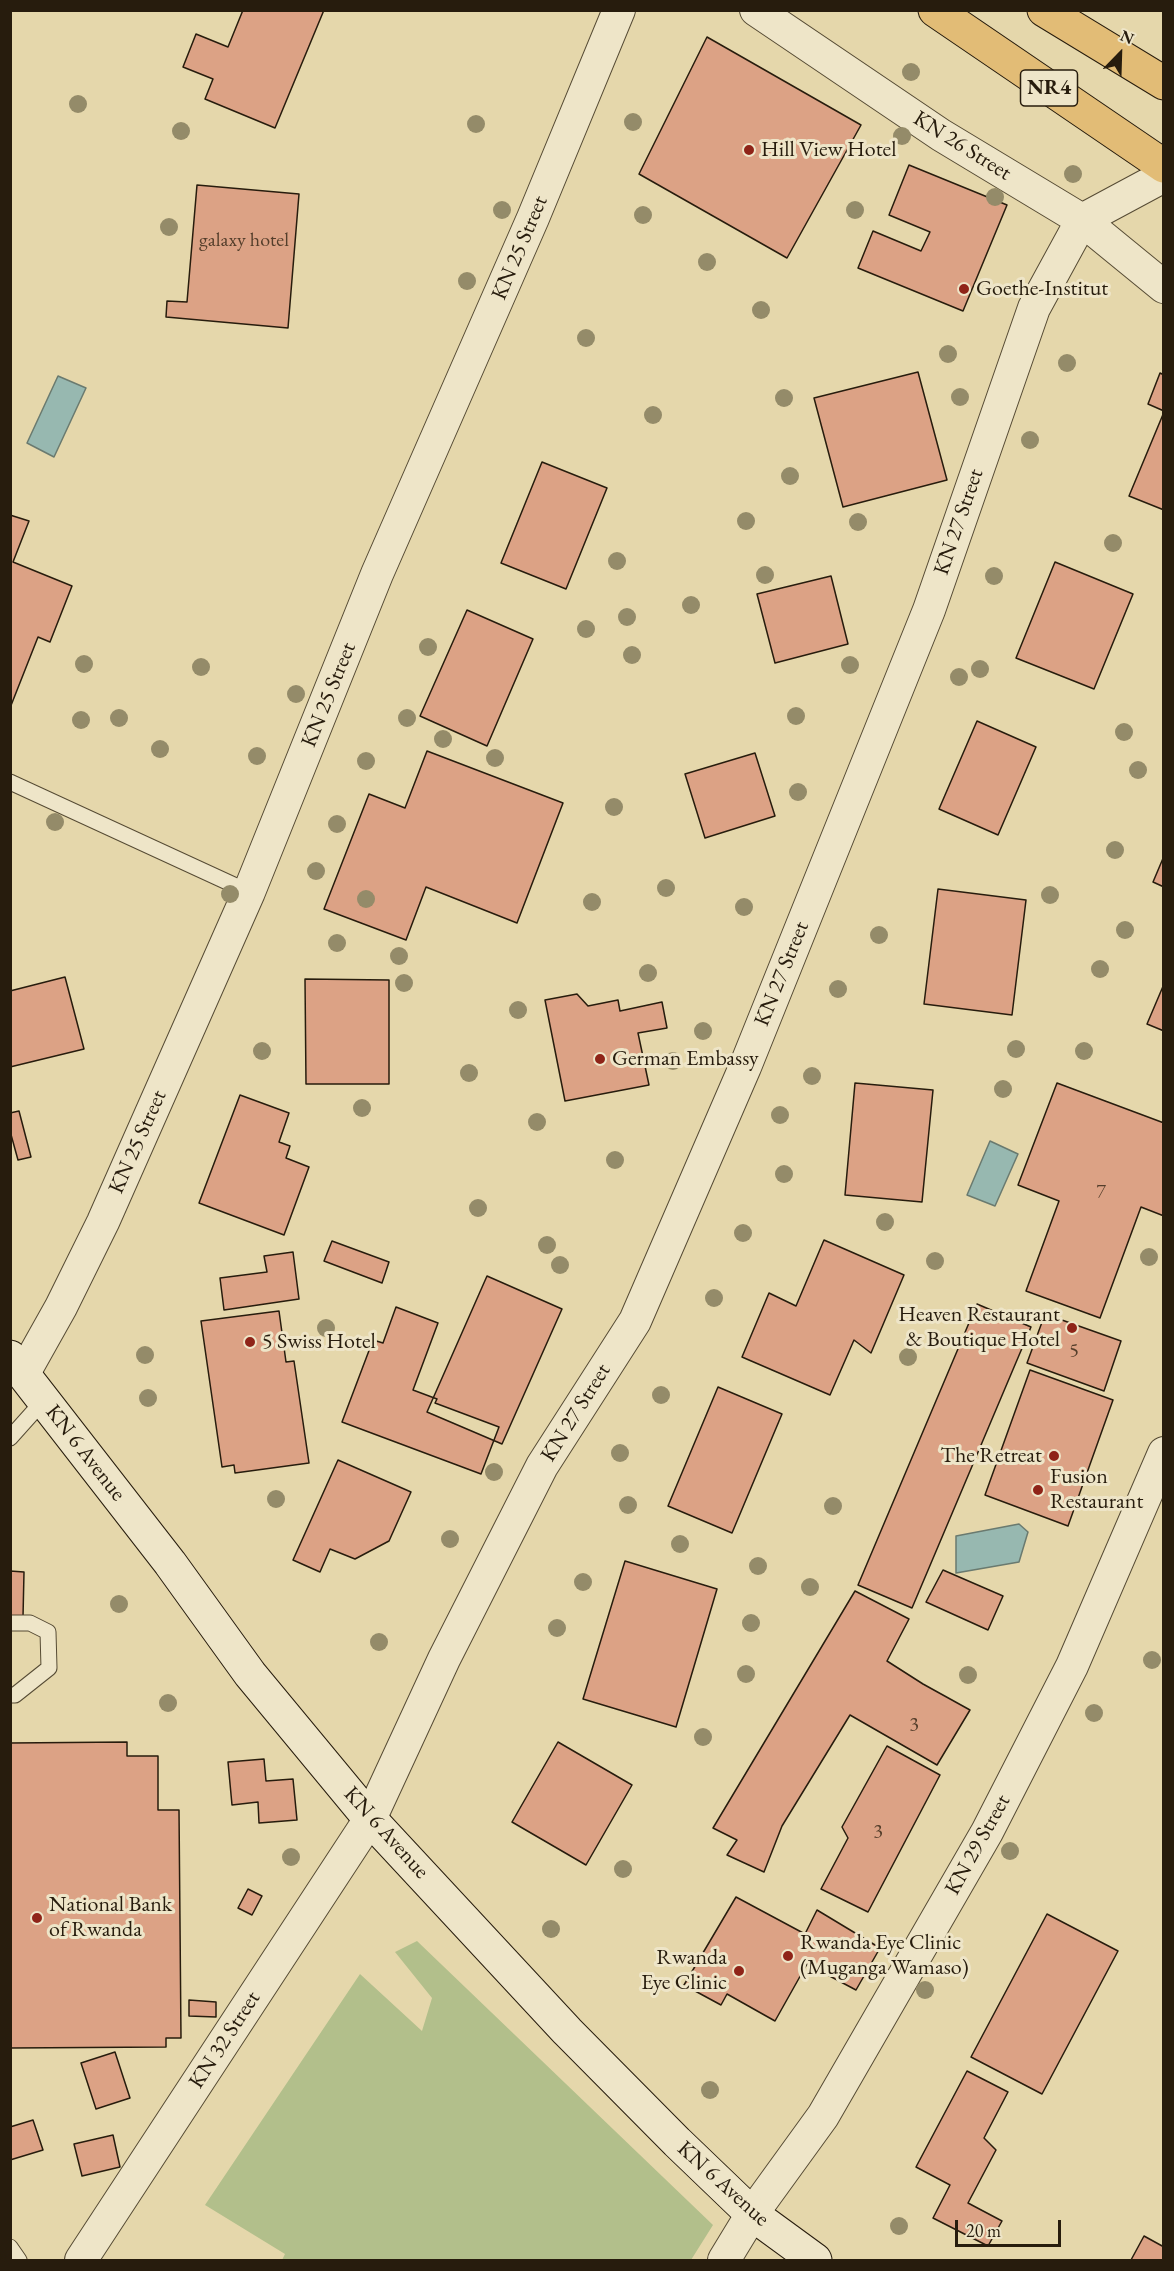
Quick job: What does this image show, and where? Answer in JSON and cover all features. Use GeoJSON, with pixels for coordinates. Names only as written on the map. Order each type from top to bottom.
{"type":"FeatureCollection","features":[{"type":"Feature","properties":{"kind":"highway","name":"NR4"},"geometry":{"type":"LineString","coordinates":[[935,10],[1164,166]]}},
{"type":"Feature","properties":{"kind":"highway","name":"NR4"},"geometry":{"type":"LineString","coordinates":[[1044,10],[1164,83]]}},
{"type":"Feature","properties":{"kind":"main road","name":"KN 6 Avenue"},"geometry":{"type":"LineString","coordinates":[[17,1365],[170,1563],[250,1674],[370,1819],[567,2031],[677,2142],[752,2214],[815,2260]]}},
{"type":"Feature","properties":{"kind":"street","name":"KN 25 Street"},"geometry":{"type":"LineString","coordinates":[[17,1365],[61,1307],[103,1222],[249,892],[377,574],[533,218],[619,10]]}},
{"type":"Feature","properties":{"kind":"street","name":"KN 26 Street"},"geometry":{"type":"LineString","coordinates":[[756,10],[941,135],[1082,220],[1164,287]]}},
{"type":"Feature","properties":{"kind":"street"},"geometry":{"type":"LineString","coordinates":[[1082,220],[1164,176]]}},
{"type":"Feature","properties":{"kind":"street","name":"KN 27 Street"},"geometry":{"type":"LineString","coordinates":[[370,1819],[444,1659],[542,1467],[635,1321],[745,1067],[928,610],[1034,308],[1082,220]]}},
{"type":"Feature","properties":{"kind":"street","name":"KN 29 Street"},"geometry":{"type":"LineString","coordinates":[[724,2260],[752,2214],[823,2115],[987,1832],[1072,1666],[1164,1453]]}},
{"type":"Feature","properties":{"kind":"street","name":"KN 32 Street"},"geometry":{"type":"LineString","coordinates":[[81,2260],[370,1819]]}},
{"type":"Feature","properties":{"kind":"lane"},"geometry":{"type":"LineString","coordinates":[[10,782],[249,892]]}},
{"type":"Feature","properties":{"kind":"lane"},"geometry":{"type":"LineString","coordinates":[[10,1438],[45,1400]]}},
{"type":"Feature","properties":{"kind":"lane"},"geometry":{"type":"LineString","coordinates":[[10,1623],[30,1623],[48,1632],[49,1668],[15,1695],[10,1695]]}},
{"type":"Feature","properties":{"kind":"lane"},"geometry":{"type":"LineString","coordinates":[[10,2247],[19,2260]]}},
{"type":"Feature","properties":{"kind":"green space"},"geometry":{"type":"Polygon","coordinates":[[[417,1941],[713,2225],[691,2260],[282,2260],[285,2254],[205,2205],[360,1974],[422,2031],[432,1998],[395,1952],[417,1941]]]}},
{"type":"Feature","properties":{"kind":"water"},"geometry":{"type":"Polygon","coordinates":[[[58,376],[86,388],[54,457],[27,443],[58,376]]]}},
{"type":"Feature","properties":{"kind":"water"},"geometry":{"type":"Polygon","coordinates":[[[990,1141],[1018,1154],[995,1206],[967,1195],[990,1141]]]}},
{"type":"Feature","properties":{"kind":"water"},"geometry":{"type":"Polygon","coordinates":[[[1019,1524],[1028,1532],[1019,1562],[956,1573],[956,1536],[1019,1524]]]}},
{"type":"Feature","properties":{"kind":"building"},"geometry":{"type":"Polygon","coordinates":[[[243,10],[324,10],[275,128],[205,99],[213,79],[183,67],[196,34],[228,47],[243,10]]]}},
{"type":"Feature","properties":{"kind":"building","name":"Hill View Hotel"},"geometry":{"type":"Polygon","coordinates":[[[707,37],[861,125],[787,258],[639,174],[707,37]]]}},
{"type":"Feature","properties":{"kind":"building"},"geometry":{"type":"Polygon","coordinates":[[[909,165],[1007,205],[963,311],[858,268],[873,231],[921,251],[930,232],[889,215],[909,165]]]}},
{"type":"Feature","properties":{"kind":"building"},"geometry":{"type":"Polygon","coordinates":[[[197,185],[299,194],[288,328],[166,317],[167,301],[187,302],[197,185]]]}},
{"type":"Feature","properties":{"kind":"building"},"geometry":{"type":"Polygon","coordinates":[[[918,372],[947,480],[843,507],[814,398],[918,372]]]}},
{"type":"Feature","properties":{"kind":"building"},"geometry":{"type":"Polygon","coordinates":[[[1160,373],[1164,375],[1164,411],[1148,404],[1160,373]]]}},
{"type":"Feature","properties":{"kind":"building"},"geometry":{"type":"Polygon","coordinates":[[[1164,412],[1164,510],[1129,496],[1164,412]]]}},
{"type":"Feature","properties":{"kind":"building"},"geometry":{"type":"Polygon","coordinates":[[[542,462],[607,488],[566,589],[501,563],[542,462]]]}},
{"type":"Feature","properties":{"kind":"building"},"geometry":{"type":"Polygon","coordinates":[[[10,515],[29,521],[13,562],[72,586],[50,642],[38,637],[10,708],[10,515]]]}},
{"type":"Feature","properties":{"kind":"building"},"geometry":{"type":"Polygon","coordinates":[[[1055,562],[1133,594],[1094,689],[1016,658],[1055,562]]]}},
{"type":"Feature","properties":{"kind":"building"},"geometry":{"type":"Polygon","coordinates":[[[831,576],[848,644],[775,663],[757,594],[831,576]]]}},
{"type":"Feature","properties":{"kind":"building"},"geometry":{"type":"Polygon","coordinates":[[[467,610],[533,639],[487,746],[420,716],[467,610]]]}},
{"type":"Feature","properties":{"kind":"building"},"geometry":{"type":"Polygon","coordinates":[[[977,721],[1036,747],[998,835],[939,809],[977,721]]]}},
{"type":"Feature","properties":{"kind":"building"},"geometry":{"type":"Polygon","coordinates":[[[427,751],[563,803],[517,923],[426,887],[406,940],[324,909],[369,794],[405,808],[427,751]]]}},
{"type":"Feature","properties":{"kind":"building"},"geometry":{"type":"Polygon","coordinates":[[[755,753],[775,816],[705,838],[685,774],[755,753]]]}},
{"type":"Feature","properties":{"kind":"building"},"geometry":{"type":"Polygon","coordinates":[[[1164,856],[1164,887],[1153,882],[1164,856]]]}},
{"type":"Feature","properties":{"kind":"building"},"geometry":{"type":"Polygon","coordinates":[[[938,889],[1026,900],[1012,1015],[924,1004],[938,889]]]}},
{"type":"Feature","properties":{"kind":"building"},"geometry":{"type":"Polygon","coordinates":[[[65,977],[84,1049],[10,1067],[10,991],[65,977]]]}},
{"type":"Feature","properties":{"kind":"building"},"geometry":{"type":"Polygon","coordinates":[[[305,979],[389,980],[389,1084],[306,1084],[305,979]]]}},
{"type":"Feature","properties":{"kind":"building"},"geometry":{"type":"Polygon","coordinates":[[[1164,984],[1164,1031],[1147,1024],[1164,984]]]}},
{"type":"Feature","properties":{"kind":"building","name":"German Embassy"},"geometry":{"type":"Polygon","coordinates":[[[577,994],[588,1006],[618,1000],[620,1011],[662,1002],[667,1028],[638,1033],[649,1085],[565,1101],[545,1000],[577,994]]]}},
{"type":"Feature","properties":{"kind":"building"},"geometry":{"type":"Polygon","coordinates":[[[855,1083],[933,1090],[922,1202],[845,1195],[855,1083]]]}},
{"type":"Feature","properties":{"kind":"building"},"geometry":{"type":"Polygon","coordinates":[[[1057,1083],[1164,1123],[1164,1216],[1141,1207],[1100,1318],[1026,1291],[1059,1201],[1018,1185],[1057,1083]]]}},
{"type":"Feature","properties":{"kind":"building"},"geometry":{"type":"Polygon","coordinates":[[[240,1095],[289,1113],[279,1142],[290,1146],[286,1158],[309,1167],[284,1235],[199,1203],[240,1095]]]}},
{"type":"Feature","properties":{"kind":"building"},"geometry":{"type":"Polygon","coordinates":[[[19,1111],[31,1157],[18,1160],[10,1131],[10,1113],[19,1111]]]}},
{"type":"Feature","properties":{"kind":"building"},"geometry":{"type":"Polygon","coordinates":[[[824,1240],[904,1275],[871,1353],[854,1340],[830,1395],[742,1357],[769,1293],[796,1306],[824,1240]]]}},
{"type":"Feature","properties":{"kind":"building"},"geometry":{"type":"Polygon","coordinates":[[[332,1241],[389,1262],[382,1283],[324,1261],[332,1241]]]}},
{"type":"Feature","properties":{"kind":"building"},"geometry":{"type":"Polygon","coordinates":[[[293,1252],[299,1299],[224,1310],[220,1278],[267,1272],[264,1256],[293,1252]]]}},
{"type":"Feature","properties":{"kind":"building"},"geometry":{"type":"Polygon","coordinates":[[[487,1276],[562,1309],[502,1444],[427,1412],[487,1276]]]}},
{"type":"Feature","properties":{"kind":"building"},"geometry":{"type":"Polygon","coordinates":[[[977,1304],[1031,1327],[912,1608],[858,1585],[977,1304]]]}},
{"type":"Feature","properties":{"kind":"building"},"geometry":{"type":"Polygon","coordinates":[[[396,1307],[438,1323],[413,1390],[437,1399],[435,1403],[499,1427],[481,1474],[342,1422],[373,1340],[383,1343],[396,1307]]]}},
{"type":"Feature","properties":{"kind":"building","name":"5 Swiss Hotel"},"geometry":{"type":"Polygon","coordinates":[[[279,1311],[286,1362],[294,1361],[309,1463],[235,1473],[234,1465],[222,1467],[201,1321],[279,1311]]]}},
{"type":"Feature","properties":{"kind":"building"},"geometry":{"type":"Polygon","coordinates":[[[1045,1314],[1121,1341],[1104,1391],[1027,1363],[1045,1314]]]}},
{"type":"Feature","properties":{"kind":"building"},"geometry":{"type":"Polygon","coordinates":[[[1030,1370],[1113,1400],[1068,1526],[985,1495],[1030,1370]]]}},
{"type":"Feature","properties":{"kind":"building"},"geometry":{"type":"Polygon","coordinates":[[[718,1387],[782,1414],[732,1533],[668,1506],[718,1387]]]}},
{"type":"Feature","properties":{"kind":"building"},"geometry":{"type":"Polygon","coordinates":[[[338,1460],[411,1492],[389,1541],[355,1559],[330,1549],[320,1572],[293,1560],[338,1460]]]}},
{"type":"Feature","properties":{"kind":"building"},"geometry":{"type":"Polygon","coordinates":[[[625,1561],[717,1589],[676,1727],[583,1699],[625,1561]]]}},
{"type":"Feature","properties":{"kind":"building"},"geometry":{"type":"Polygon","coordinates":[[[943,1570],[1003,1596],[988,1630],[926,1602],[943,1570]]]}},
{"type":"Feature","properties":{"kind":"building"},"geometry":{"type":"Polygon","coordinates":[[[10,1571],[24,1572],[23,1617],[10,1616],[10,1571]]]}},
{"type":"Feature","properties":{"kind":"building"},"geometry":{"type":"Polygon","coordinates":[[[855,1591],[909,1619],[887,1661],[970,1710],[937,1765],[850,1715],[782,1826],[764,1872],[727,1855],[737,1840],[713,1828],[855,1591]]]}},
{"type":"Feature","properties":{"kind":"building"},"geometry":{"type":"Polygon","coordinates":[[[127,1742],[127,1756],[158,1756],[158,1810],[179,1810],[181,2038],[166,2038],[166,2047],[10,2048],[10,1743],[127,1742]]]}},
{"type":"Feature","properties":{"kind":"building"},"geometry":{"type":"Polygon","coordinates":[[[558,1742],[632,1785],[586,1865],[512,1822],[558,1742]]]}},
{"type":"Feature","properties":{"kind":"building"},"geometry":{"type":"Polygon","coordinates":[[[887,1746],[940,1775],[868,1912],[821,1889],[848,1838],[842,1827],[887,1746]]]}},
{"type":"Feature","properties":{"kind":"building"},"geometry":{"type":"Polygon","coordinates":[[[264,1759],[266,1781],[293,1779],[297,1820],[259,1823],[258,1802],[232,1805],[228,1762],[264,1759]]]}},
{"type":"Feature","properties":{"kind":"building"},"geometry":{"type":"Polygon","coordinates":[[[248,1889],[262,1896],[252,1915],[238,1908],[248,1889]]]}},
{"type":"Feature","properties":{"kind":"building","name":"Rwanda Eye Clinic (Muganga Wamaso)"},"geometry":{"type":"Polygon","coordinates":[[[736,1897],[805,1934],[817,1910],[880,1948],[856,1990],[807,1964],[775,2021],[727,1994],[721,2005],[684,1985],[736,1897]]]}},
{"type":"Feature","properties":{"kind":"building"},"geometry":{"type":"Polygon","coordinates":[[[1047,1914],[1118,1951],[1042,2094],[971,2057],[1047,1914]]]}},
{"type":"Feature","properties":{"kind":"building"},"geometry":{"type":"Polygon","coordinates":[[[189,2000],[216,2002],[216,2017],[189,2016],[189,2000]]]}},
{"type":"Feature","properties":{"kind":"building"},"geometry":{"type":"Polygon","coordinates":[[[115,2052],[130,2098],[96,2109],[81,2063],[115,2052]]]}},
{"type":"Feature","properties":{"kind":"building"},"geometry":{"type":"Polygon","coordinates":[[[967,2071],[1008,2092],[984,2138],[996,2150],[968,2203],[1002,2221],[988,2246],[933,2218],[950,2185],[916,2167],[967,2071]]]}},
{"type":"Feature","properties":{"kind":"building"},"geometry":{"type":"Polygon","coordinates":[[[33,2120],[43,2150],[10,2160],[10,2127],[33,2120]]]}},
{"type":"Feature","properties":{"kind":"building"},"geometry":{"type":"Polygon","coordinates":[[[113,2135],[120,2167],[82,2176],[74,2144],[113,2135]]]}},
{"type":"Feature","properties":{"kind":"building"},"geometry":{"type":"Polygon","coordinates":[[[1144,2236],[1164,2247],[1164,2260],[1131,2260],[1144,2236]]]}},
{"type":"Feature","properties":{"kind":"place","name":"Hill View Hotel"},"geometry":{"type":"Point","coordinates":[749,150]}},
{"type":"Feature","properties":{"kind":"place","name":"Goethe-Institut"},"geometry":{"type":"Point","coordinates":[964,289]}},
{"type":"Feature","properties":{"kind":"place","name":"German Embassy"},"geometry":{"type":"Point","coordinates":[600,1059]}},
{"type":"Feature","properties":{"kind":"place","name":"Heaven Restaurant & Boutique Hotel"},"geometry":{"type":"Point","coordinates":[1072,1328]}},
{"type":"Feature","properties":{"kind":"place","name":"5 Swiss Hotel"},"geometry":{"type":"Point","coordinates":[250,1342]}},
{"type":"Feature","properties":{"kind":"place","name":"The Retreat"},"geometry":{"type":"Point","coordinates":[1054,1456]}},
{"type":"Feature","properties":{"kind":"place","name":"Fusion Restaurant"},"geometry":{"type":"Point","coordinates":[1038,1490]}},
{"type":"Feature","properties":{"kind":"place","name":"National Bank of Rwanda"},"geometry":{"type":"Point","coordinates":[37,1918]}},
{"type":"Feature","properties":{"kind":"place","name":"Rwanda Eye Clinic (Muganga Wamaso)"},"geometry":{"type":"Point","coordinates":[788,1956]}},
{"type":"Feature","properties":{"kind":"place","name":"Rwanda Eye Clinic"},"geometry":{"type":"Point","coordinates":[739,1971]}}]}
